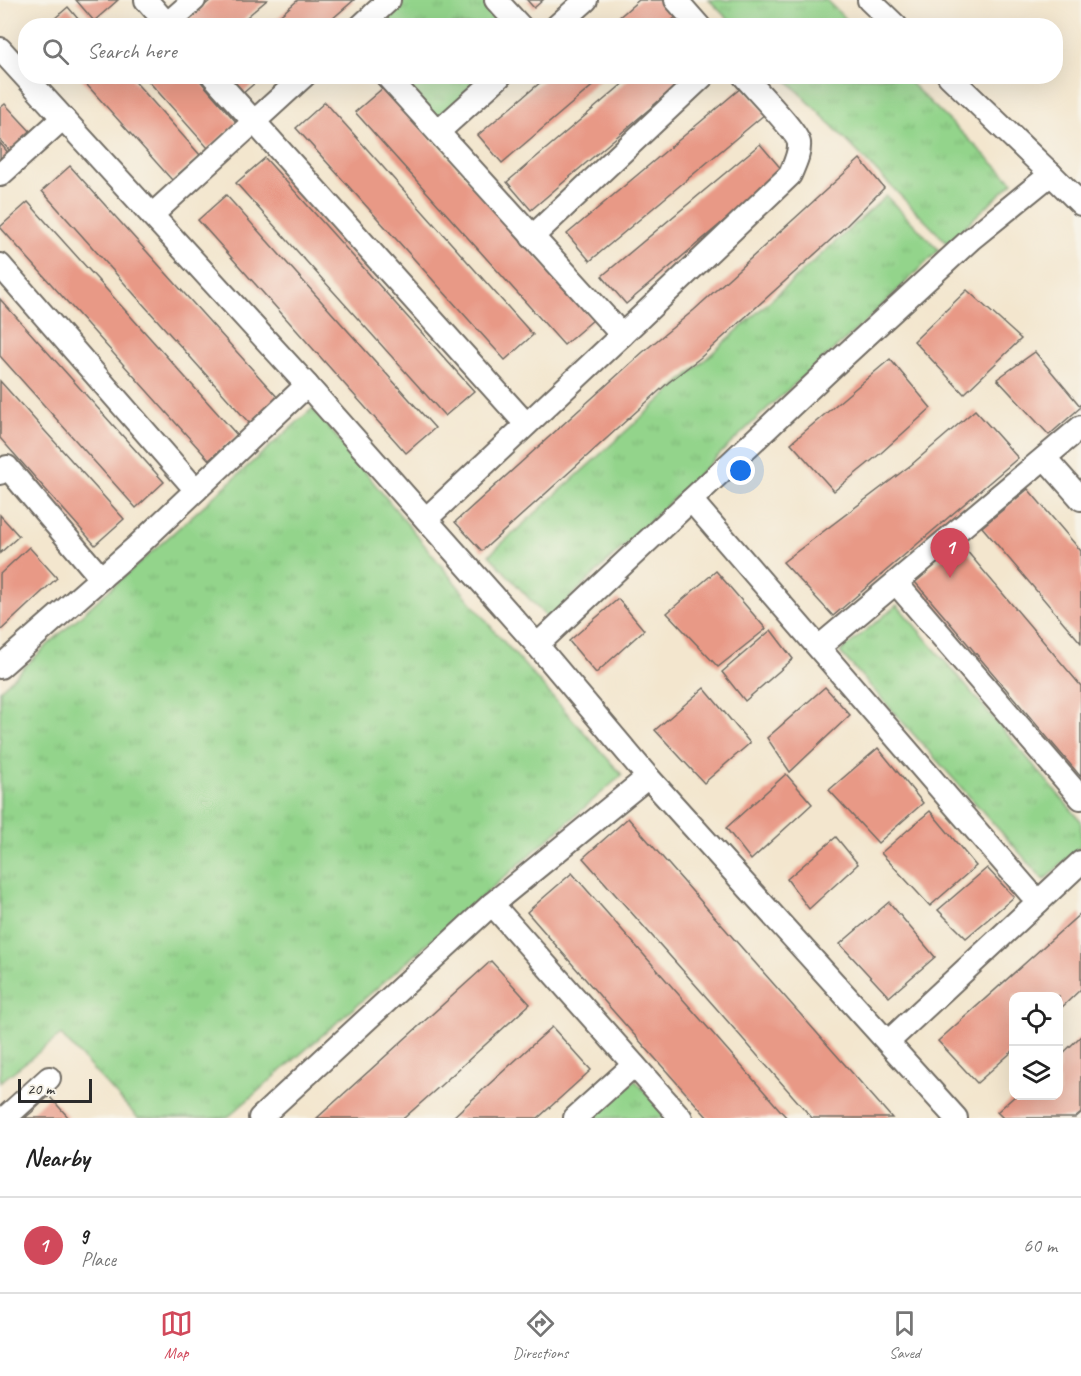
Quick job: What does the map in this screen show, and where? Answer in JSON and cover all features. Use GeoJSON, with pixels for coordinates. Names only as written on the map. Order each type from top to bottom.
{"type":"FeatureCollection","features":[{"type":"Feature","properties":{"kind":"street"},"geometry":{"type":"LineString","coordinates":[[146,0],[162,18]]}},
{"type":"Feature","properties":{"kind":"street"},"geometry":{"type":"LineString","coordinates":[[175,18],[194,0]]}},
{"type":"Feature","properties":{"kind":"street"},"geometry":{"type":"LineString","coordinates":[[370,18],[389,0]]}},
{"type":"Feature","properties":{"kind":"street"},"geometry":{"type":"LineString","coordinates":[[496,0],[513,18]]}},
{"type":"Feature","properties":{"kind":"street"},"geometry":{"type":"LineString","coordinates":[[566,18],[586,0]]}},
{"type":"Feature","properties":{"kind":"street"},"geometry":{"type":"LineString","coordinates":[[676,0],[692,18]]}},
{"type":"Feature","properties":{"kind":"street"},"geometry":{"type":"LineString","coordinates":[[869,0],[888,18]]}},
{"type":"Feature","properties":{"kind":"street"},"geometry":{"type":"LineString","coordinates":[[0,49],[18,69]]}},
{"type":"Feature","properties":{"kind":"street"},"geometry":{"type":"LineString","coordinates":[[32,84],[307,385],[537,645],[648,777],[956,1118]]}},
{"type":"Feature","properties":{"kind":"street"},"geometry":{"type":"LineString","coordinates":[[220,84],[526,424]]}},
{"type":"Feature","properties":{"kind":"street"},"geometry":{"type":"LineString","coordinates":[[152,215],[295,84]]}},
{"type":"Feature","properties":{"kind":"street"},"geometry":{"type":"LineString","coordinates":[[394,84],[622,335]]}},
{"type":"Feature","properties":{"kind":"street"},"geometry":{"type":"LineString","coordinates":[[438,132],[491,84]]}},
{"type":"Feature","properties":{"kind":"street"},"geometry":{"type":"LineString","coordinates":[[532,237],[694,84]]}},
{"type":"Feature","properties":{"kind":"street"},"geometry":{"type":"LineString","coordinates":[[426,519],[790,175],[797,158],[799,142],[792,130],[751,84]]}},
{"type":"Feature","properties":{"kind":"street"},"geometry":{"type":"LineString","coordinates":[[957,84],[1081,204]]}},
{"type":"Feature","properties":{"kind":"street"},"geometry":{"type":"LineString","coordinates":[[0,175],[63,118]]}},
{"type":"Feature","properties":{"kind":"street"},"geometry":{"type":"LineString","coordinates":[[537,645],[970,239],[1051,174]]}},
{"type":"Feature","properties":{"kind":"street"},"geometry":{"type":"LineString","coordinates":[[0,265],[196,490]]}},
{"type":"Feature","properties":{"kind":"street"},"geometry":{"type":"LineString","coordinates":[[0,667],[136,548],[307,385]]}},
{"type":"Feature","properties":{"kind":"street"},"geometry":{"type":"LineString","coordinates":[[819,647],[1081,427]]}},
{"type":"Feature","properties":{"kind":"street"},"geometry":{"type":"LineString","coordinates":[[1045,458],[1081,499]]}},
{"type":"Feature","properties":{"kind":"street"},"geometry":{"type":"LineString","coordinates":[[2,467],[101,578]]}},
{"type":"Feature","properties":{"kind":"street"},"geometry":{"type":"LineString","coordinates":[[691,500],[1038,902]]}},
{"type":"Feature","properties":{"kind":"street"},"geometry":{"type":"LineString","coordinates":[[896,583],[1081,798]]}},
{"type":"Feature","properties":{"kind":"street"},"geometry":{"type":"LineString","coordinates":[[260,1118],[492,904],[648,777]]}},
{"type":"Feature","properties":{"kind":"street"},"geometry":{"type":"LineString","coordinates":[[888,1042],[1081,862]]}},
{"type":"Feature","properties":{"kind":"street"},"geometry":{"type":"LineString","coordinates":[[492,904],[681,1118]]}},
{"type":"Feature","properties":{"kind":"street"},"geometry":{"type":"LineString","coordinates":[[575,1118],[634,1065]]}},
{"type":"Feature","properties":{"kind":"street"},"geometry":{"type":"LineString","coordinates":[[5,1118],[49,1078]]}},
{"type":"Feature","properties":{"kind":"green space"},"geometry":{"type":"Polygon","coordinates":[[[405,0],[484,0],[501,18],[384,18],[405,0]]]}},
{"type":"Feature","properties":{"kind":"green space"},"geometry":{"type":"Polygon","coordinates":[[[709,0],[826,0],[845,18],[727,18],[709,0]]]}},
{"type":"Feature","properties":{"kind":"green space"},"geometry":{"type":"Polygon","coordinates":[[[405,84],[479,84],[439,121],[405,84]]]}},
{"type":"Feature","properties":{"kind":"green space"},"geometry":{"type":"Polygon","coordinates":[[[791,84],[911,84],[1013,182],[947,243],[791,84]]]}},
{"type":"Feature","properties":{"kind":"green space"},"geometry":{"type":"Polygon","coordinates":[[[886,196],[939,250],[865,322],[772,404],[548,619],[489,555],[886,196]]]}},
{"type":"Feature","properties":{"kind":"green space"},"geometry":{"type":"Polygon","coordinates":[[[313,408],[496,633],[622,775],[227,1118],[138,1118],[61,1035],[0,1082],[0,690],[313,408]]]}},
{"type":"Feature","properties":{"kind":"green space"},"geometry":{"type":"Polygon","coordinates":[[[897,605],[1081,821],[1081,846],[1044,880],[840,652],[897,605]]]}},
{"type":"Feature","properties":{"kind":"green space"},"geometry":{"type":"Polygon","coordinates":[[[635,1080],[668,1118],[590,1118],[635,1080]]]}},
{"type":"Feature","properties":{"kind":"building"},"geometry":{"type":"Polygon","coordinates":[[[76,0],[118,0],[97,18],[91,18],[76,0]]]}},
{"type":"Feature","properties":{"kind":"building"},"geometry":{"type":"Polygon","coordinates":[[[211,0],[267,0],[246,18],[190,18],[211,0]]]}},
{"type":"Feature","properties":{"kind":"building"},"geometry":{"type":"Polygon","coordinates":[[[298,0],[354,0],[333,18],[277,18],[298,0]]]}},
{"type":"Feature","properties":{"kind":"building"},"geometry":{"type":"Polygon","coordinates":[[[527,0],[543,0],[534,8],[527,0]]]}},
{"type":"Feature","properties":{"kind":"building"},"geometry":{"type":"Polygon","coordinates":[[[639,0],[664,0],[677,16],[675,18],[618,18],[639,0]]]}},
{"type":"Feature","properties":{"kind":"building"},"geometry":{"type":"Polygon","coordinates":[[[68,7],[77,18],[55,18],[68,7]]]}},
{"type":"Feature","properties":{"kind":"building"},"geometry":{"type":"Polygon","coordinates":[[[86,84],[137,84],[200,155],[172,180],[86,84]]]}},
{"type":"Feature","properties":{"kind":"building"},"geometry":{"type":"Polygon","coordinates":[[[151,84],[203,84],[237,123],[208,148],[151,84]]]}},
{"type":"Feature","properties":{"kind":"building"},"geometry":{"type":"Polygon","coordinates":[[[234,84],[254,84],[242,94],[234,84]]]}},
{"type":"Feature","properties":{"kind":"building"},"geometry":{"type":"Polygon","coordinates":[[[539,84],[595,84],[502,163],[478,135],[539,84]]]}},
{"type":"Feature","properties":{"kind":"building"},"geometry":{"type":"Polygon","coordinates":[[[623,84],[679,84],[531,210],[507,182],[623,84]]]}},
{"type":"Feature","properties":{"kind":"building"},"geometry":{"type":"Polygon","coordinates":[[[384,87],[593,320],[564,345],[355,112],[384,87]]]}},
{"type":"Feature","properties":{"kind":"building"},"geometry":{"type":"Polygon","coordinates":[[[742,87],[765,114],[590,261],[567,234],[742,87]]]}},
{"type":"Feature","properties":{"kind":"building"},"geometry":{"type":"Polygon","coordinates":[[[325,102],[533,335],[505,360],[296,128],[325,102]]]}},
{"type":"Feature","properties":{"kind":"building"},"geometry":{"type":"Polygon","coordinates":[[[5,104],[32,133],[11,152],[0,140],[0,108],[5,104]]]}},
{"type":"Feature","properties":{"kind":"building"},"geometry":{"type":"Polygon","coordinates":[[[0,143],[10,155],[0,164],[0,143]]]}},
{"type":"Feature","properties":{"kind":"building"},"geometry":{"type":"Polygon","coordinates":[[[760,144],[783,171],[626,304],[602,276],[760,144]]]}},
{"type":"Feature","properties":{"kind":"building"},"geometry":{"type":"Polygon","coordinates":[[[265,158],[474,391],[445,416],[236,183],[265,158]]]}},
{"type":"Feature","properties":{"kind":"building"},"geometry":{"type":"Polygon","coordinates":[[[860,159],[884,188],[846,226],[700,358],[669,382],[482,551],[455,522],[860,159]]]}},
{"type":"Feature","properties":{"kind":"building"},"geometry":{"type":"Polygon","coordinates":[[[70,166],[279,399],[250,424],[42,191],[70,166]]]}},
{"type":"Feature","properties":{"kind":"building"},"geometry":{"type":"Polygon","coordinates":[[[226,195],[435,428],[406,453],[198,220],[226,195]]]}},
{"type":"Feature","properties":{"kind":"building"},"geometry":{"type":"Polygon","coordinates":[[[28,202],[237,435],[209,460],[0,227],[28,202]]]}},
{"type":"Feature","properties":{"kind":"building"},"geometry":{"type":"Polygon","coordinates":[[[967,290],[1021,339],[964,394],[914,341],[967,290]]]}},
{"type":"Feature","properties":{"kind":"building"},"geometry":{"type":"Polygon","coordinates":[[[0,299],[164,482],[136,508],[0,356],[0,299]]]}},
{"type":"Feature","properties":{"kind":"building"},"geometry":{"type":"Polygon","coordinates":[[[1035,352],[1081,407],[1049,435],[997,379],[1035,352]]]}},
{"type":"Feature","properties":{"kind":"building"},"geometry":{"type":"Polygon","coordinates":[[[890,359],[931,408],[834,491],[791,443],[890,359]]]}},
{"type":"Feature","properties":{"kind":"building"},"geometry":{"type":"Polygon","coordinates":[[[0,381],[124,519],[95,545],[0,438],[0,381]]]}},
{"type":"Feature","properties":{"kind":"building"},"geometry":{"type":"Polygon","coordinates":[[[975,410],[1018,458],[833,616],[783,562],[911,465],[975,410]]]}},
{"type":"Feature","properties":{"kind":"building"},"geometry":{"type":"Polygon","coordinates":[[[1028,489],[1081,551],[1081,643],[982,527],[1028,489]]]}},
{"type":"Feature","properties":{"kind":"building"},"geometry":{"type":"Polygon","coordinates":[[[0,515],[19,536],[0,553],[0,515]]]}},
{"type":"Feature","properties":{"kind":"building"},"geometry":{"type":"Polygon","coordinates":[[[960,543],[1081,686],[1081,777],[915,582],[960,543]]]}},
{"type":"Feature","properties":{"kind":"building"},"geometry":{"type":"Polygon","coordinates":[[[29,547],[57,578],[0,631],[0,574],[29,547]]]}},
{"type":"Feature","properties":{"kind":"building"},"geometry":{"type":"Polygon","coordinates":[[[716,571],[766,629],[718,667],[667,613],[716,571]]]}},
{"type":"Feature","properties":{"kind":"building"},"geometry":{"type":"Polygon","coordinates":[[[618,599],[644,630],[596,673],[569,641],[618,599]]]}},
{"type":"Feature","properties":{"kind":"building"},"geometry":{"type":"Polygon","coordinates":[[[771,630],[793,659],[745,701],[722,672],[771,630]]]}},
{"type":"Feature","properties":{"kind":"building"},"geometry":{"type":"Polygon","coordinates":[[[825,687],[850,715],[790,772],[767,738],[825,687]]]}},
{"type":"Feature","properties":{"kind":"building"},"geometry":{"type":"Polygon","coordinates":[[[704,688],[750,743],[704,783],[655,730],[704,688]]]}},
{"type":"Feature","properties":{"kind":"building"},"geometry":{"type":"Polygon","coordinates":[[[878,748],[923,803],[878,843],[829,790],[878,748]]]}},
{"type":"Feature","properties":{"kind":"building"},"geometry":{"type":"Polygon","coordinates":[[[786,774],[812,804],[751,860],[726,828],[786,774]]]}},
{"type":"Feature","properties":{"kind":"building"},"geometry":{"type":"Polygon","coordinates":[[[930,811],[976,866],[930,906],[881,853],[930,811]]]}},
{"type":"Feature","properties":{"kind":"building"},"geometry":{"type":"Polygon","coordinates":[[[628,818],[892,1118],[812,1118],[583,858],[628,818]]]}},
{"type":"Feature","properties":{"kind":"building"},"geometry":{"type":"Polygon","coordinates":[[[836,837],[858,864],[809,909],[787,879],[836,837]]]}},
{"type":"Feature","properties":{"kind":"building"},"geometry":{"type":"Polygon","coordinates":[[[987,868],[1014,897],[966,938],[938,910],[987,868]]]}},
{"type":"Feature","properties":{"kind":"building"},"geometry":{"type":"Polygon","coordinates":[[[572,873],[787,1118],[708,1118],[606,1003],[527,912],[572,873]]]}},
{"type":"Feature","properties":{"kind":"building"},"geometry":{"type":"Polygon","coordinates":[[[889,902],[935,957],[889,997],[840,944],[889,902]]]}},
{"type":"Feature","properties":{"kind":"building"},"geometry":{"type":"Polygon","coordinates":[[[1081,913],[1081,989],[1063,1006],[1063,992],[1009,992],[1009,1054],[977,1083],[938,1041],[1081,913]]]}},
{"type":"Feature","properties":{"kind":"building"},"geometry":{"type":"Polygon","coordinates":[[[491,961],[530,1004],[440,1086],[404,1118],[317,1118],[491,961]]]}},
{"type":"Feature","properties":{"kind":"building"},"geometry":{"type":"Polygon","coordinates":[[[552,1027],[591,1070],[538,1118],[452,1118],[552,1027]]]}},
{"type":"Feature","properties":{"kind":"building"},"geometry":{"type":"Polygon","coordinates":[[[1081,1036],[1081,1113],[1075,1118],[1003,1118],[997,1112],[1010,1100],[1063,1100],[1063,1053],[1081,1036]]]}},
{"type":"Feature","properties":{"kind":"building"},"geometry":{"type":"Polygon","coordinates":[[[49,1096],[69,1118],[25,1118],[31,1113],[49,1096]]]}},
{"type":"Feature","properties":{"kind":"place","name":"g"},"geometry":{"type":"Point","coordinates":[950,578]}}]}
